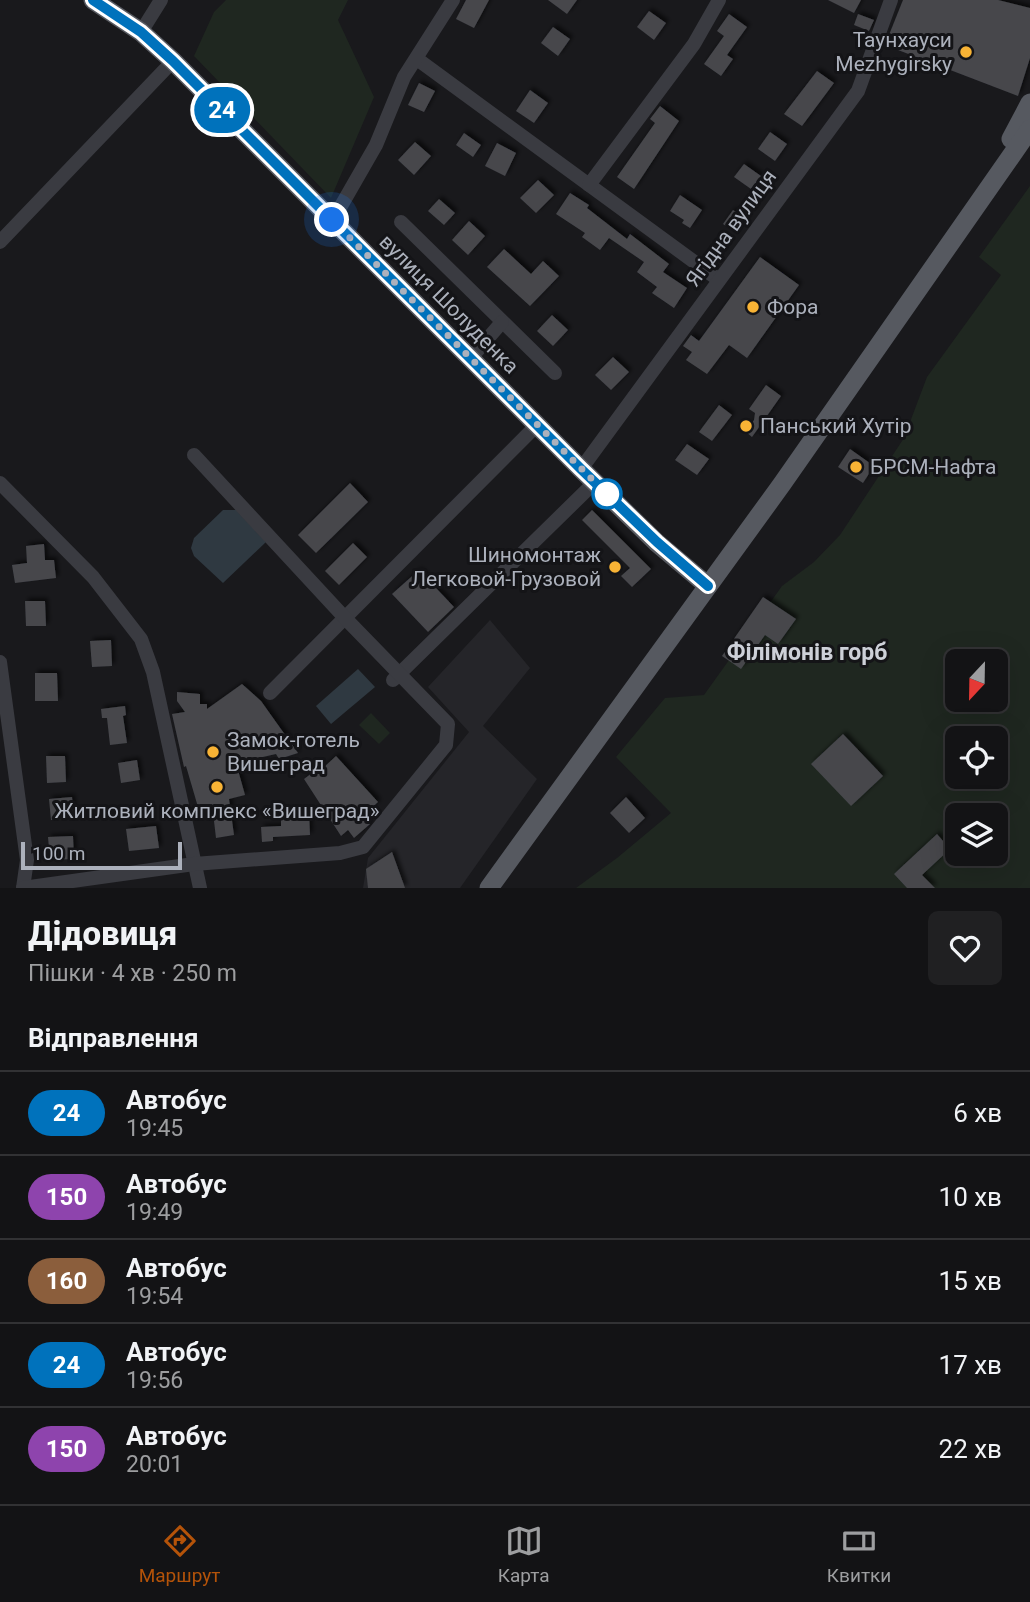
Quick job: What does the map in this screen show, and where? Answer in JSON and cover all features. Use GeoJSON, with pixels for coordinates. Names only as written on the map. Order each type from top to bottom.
{"type":"FeatureCollection","features":[{"type":"Feature","properties":{"kind":"main road","name":"вулиця Шолуденка"},"geometry":{"type":"LineString","coordinates":[[93,0],[141,32],[173,61],[588,476],[708,586]]}},
{"type":"Feature","properties":{"kind":"main road"},"geometry":{"type":"LineString","coordinates":[[981,198],[1030,103]]}},
{"type":"Feature","properties":{"kind":"main road"},"geometry":{"type":"LineString","coordinates":[[489,888],[708,586],[1030,129]]}},
{"type":"Feature","properties":{"kind":"street"},"geometry":{"type":"LineString","coordinates":[[141,32],[161,0]]}},
{"type":"Feature","properties":{"kind":"street"},"geometry":{"type":"LineString","coordinates":[[332,220],[376,145],[404,77],[453,0]]}},
{"type":"Feature","properties":{"kind":"street"},"geometry":{"type":"LineString","coordinates":[[589,186],[694,44],[719,0]]}},
{"type":"Feature","properties":{"kind":"street","name":"Ягідна вулиця"},"geometry":{"type":"LineString","coordinates":[[398,677],[588,476],[719,280],[858,91],[891,0]]}},
{"type":"Feature","properties":{"kind":"street"},"geometry":{"type":"LineString","coordinates":[[417,59],[719,280]]}},
{"type":"Feature","properties":{"kind":"street"},"geometry":{"type":"LineString","coordinates":[[0,242],[173,61]]}},
{"type":"Feature","properties":{"kind":"street"},"geometry":{"type":"LineString","coordinates":[[401,222],[555,373]]}},
{"type":"Feature","properties":{"kind":"street"},"geometry":{"type":"LineString","coordinates":[[471,358],[502,322]]}},
{"type":"Feature","properties":{"kind":"street"},"geometry":{"type":"LineString","coordinates":[[270,693],[537,425]]}},
{"type":"Feature","properties":{"kind":"street"},"geometry":{"type":"LineString","coordinates":[[0,663],[27,860],[23,888],[194,864],[340,853],[363,847],[446,744],[448,724],[398,677],[194,455]]}},
{"type":"Feature","properties":{"kind":"street"},"geometry":{"type":"LineString","coordinates":[[0,483],[93,577],[141,639],[153,672],[194,864],[201,881],[200,888]]}},
{"type":"Feature","properties":{"kind":"shaded area"},"geometry":{"type":"Polygon","coordinates":[[[226,0],[348,0],[338,20],[374,97],[331,198],[194,56],[214,12],[226,0]]]}},
{"type":"Feature","properties":{"kind":"shaded area"},"geometry":{"type":"Polygon","coordinates":[[[1030,186],[1030,888],[576,888],[671,813],[616,757],[665,698],[704,695],[782,586],[814,562],[840,535],[904,438],[927,377],[1001,275],[979,257],[1030,186]]]}},
{"type":"Feature","properties":{"kind":"shaded area"},"geometry":{"type":"Polygon","coordinates":[[[223,510],[236,510],[266,542],[223,583],[194,556],[191,548],[194,538],[223,510]]]}},
{"type":"Feature","properties":{"kind":"shaded area"},"geometry":{"type":"Polygon","coordinates":[[[490,620],[530,668],[483,726],[537,779],[460,888],[363,888],[368,858],[469,732],[428,687],[490,620]]]}},
{"type":"Feature","properties":{"kind":"shaded area"},"geometry":{"type":"Polygon","coordinates":[[[358,669],[375,687],[331,724],[316,706],[358,669]]]}},
{"type":"Feature","properties":{"kind":"shaded area"},"geometry":{"type":"Polygon","coordinates":[[[371,713],[390,733],[379,744],[359,725],[371,713]]]}},
{"type":"Feature","properties":{"kind":"building"},"geometry":{"type":"Polygon","coordinates":[[[466,0],[489,0],[474,28],[456,19],[466,0]]]}},
{"type":"Feature","properties":{"kind":"building"},"geometry":{"type":"Polygon","coordinates":[[[548,0],[577,0],[567,14],[548,0]]]}},
{"type":"Feature","properties":{"kind":"building"},"geometry":{"type":"Polygon","coordinates":[[[828,0],[861,0],[854,13],[828,0]]]}},
{"type":"Feature","properties":{"kind":"building","name":"Таунхауси Mezhygirsky"},"geometry":{"type":"Polygon","coordinates":[[[903,0],[998,0],[1030,8],[1030,58],[1018,96],[885,45],[903,0]]]}},
{"type":"Feature","properties":{"kind":"building"},"geometry":{"type":"Polygon","coordinates":[[[649,11],[666,23],[654,40],[637,27],[649,11]]]}},
{"type":"Feature","properties":{"kind":"building"},"geometry":{"type":"Polygon","coordinates":[[[729,14],[747,27],[727,55],[733,59],[721,76],[704,64],[724,36],[717,31],[729,14]]]}},
{"type":"Feature","properties":{"kind":"building"},"geometry":{"type":"Polygon","coordinates":[[[858,14],[874,20],[869,31],[854,25],[858,14]]]}},
{"type":"Feature","properties":{"kind":"building"},"geometry":{"type":"Polygon","coordinates":[[[553,27],[570,39],[558,56],[541,43],[553,27]]]}},
{"type":"Feature","properties":{"kind":"building"},"geometry":{"type":"Polygon","coordinates":[[[817,71],[834,83],[802,126],[784,114],[817,71]]]}},
{"type":"Feature","properties":{"kind":"building"},"geometry":{"type":"Polygon","coordinates":[[[419,83],[435,91],[424,112],[408,105],[419,83]]]}},
{"type":"Feature","properties":{"kind":"building"},"geometry":{"type":"Polygon","coordinates":[[[530,90],[548,103],[534,123],[516,111],[530,90]]]}},
{"type":"Feature","properties":{"kind":"building"},"geometry":{"type":"Polygon","coordinates":[[[660,106],[679,121],[634,189],[617,177],[655,123],[650,119],[660,106]]]}},
{"type":"Feature","properties":{"kind":"building"},"geometry":{"type":"Polygon","coordinates":[[[770,132],[787,144],[775,161],[758,149],[770,132]]]}},
{"type":"Feature","properties":{"kind":"building"},"geometry":{"type":"Polygon","coordinates":[[[464,133],[481,145],[473,157],[456,145],[464,133]]]}},
{"type":"Feature","properties":{"kind":"building"},"geometry":{"type":"Polygon","coordinates":[[[415,142],[431,156],[414,175],[398,160],[415,142]]]}},
{"type":"Feature","properties":{"kind":"building"},"geometry":{"type":"Polygon","coordinates":[[[497,143],[516,153],[505,176],[485,166],[497,143]]]}},
{"type":"Feature","properties":{"kind":"building"},"geometry":{"type":"Polygon","coordinates":[[[744,164],[761,176],[751,189],[734,177],[744,164]]]}},
{"type":"Feature","properties":{"kind":"building"},"geometry":{"type":"Polygon","coordinates":[[[538,180],[554,195],[536,213],[520,198],[538,180]]]}},
{"type":"Feature","properties":{"kind":"building"},"geometry":{"type":"Polygon","coordinates":[[[570,193],[589,205],[587,208],[627,239],[630,234],[669,264],[663,272],[687,288],[674,308],[652,293],[657,287],[637,272],[644,262],[609,238],[600,250],[582,237],[585,233],[556,214],[570,193]]]}},
{"type":"Feature","properties":{"kind":"building"},"geometry":{"type":"Polygon","coordinates":[[[680,195],[702,210],[690,228],[682,223],[684,220],[670,211],[680,195]]]}},
{"type":"Feature","properties":{"kind":"building"},"geometry":{"type":"Polygon","coordinates":[[[439,199],[455,213],[444,225],[428,211],[439,199]]]}},
{"type":"Feature","properties":{"kind":"building"},"geometry":{"type":"Polygon","coordinates":[[[733,210],[743,217],[733,231],[723,224],[733,210]]]}},
{"type":"Feature","properties":{"kind":"building"},"geometry":{"type":"Polygon","coordinates":[[[469,221],[485,236],[468,255],[452,240],[469,221]]]}},
{"type":"Feature","properties":{"kind":"building"},"geometry":{"type":"Polygon","coordinates":[[[504,249],[531,274],[543,261],[559,276],[530,306],[487,267],[504,249]]]}},
{"type":"Feature","properties":{"kind":"building","name":"Фора"},"geometry":{"type":"Polygon","coordinates":[[[760,257],[799,285],[747,358],[729,345],[707,374],[686,360],[692,352],[683,346],[691,335],[699,341],[760,257]]]}},
{"type":"Feature","properties":{"kind":"building"},"geometry":{"type":"Polygon","coordinates":[[[552,315],[568,330],[553,346],[537,331],[552,315]]]}},
{"type":"Feature","properties":{"kind":"building"},"geometry":{"type":"Polygon","coordinates":[[[613,357],[629,372],[611,390],[595,375],[613,357]]]}},
{"type":"Feature","properties":{"kind":"building"},"geometry":{"type":"Polygon","coordinates":[[[766,385],[781,396],[752,437],[746,432],[755,413],[749,409],[766,385]]]}},
{"type":"Feature","properties":{"kind":"building"},"geometry":{"type":"Polygon","coordinates":[[[719,405],[732,415],[712,441],[699,432],[719,405]]]}},
{"type":"Feature","properties":{"kind":"building"},"geometry":{"type":"Polygon","coordinates":[[[687,444],[709,459],[697,475],[675,460],[687,444]]]}},
{"type":"Feature","properties":{"kind":"building"},"geometry":{"type":"Polygon","coordinates":[[[850,449],[874,466],[863,483],[838,467],[850,449]]]}},
{"type":"Feature","properties":{"kind":"building"},"geometry":{"type":"Polygon","coordinates":[[[350,483],[368,502],[316,553],[298,535],[350,483]]]}},
{"type":"Feature","properties":{"kind":"building"},"geometry":{"type":"Polygon","coordinates":[[[592,510],[651,569],[632,587],[621,576],[630,568],[582,520],[592,510]]]}},
{"type":"Feature","properties":{"kind":"building"},"geometry":{"type":"Polygon","coordinates":[[[353,543],[367,557],[339,585],[325,571],[353,543]]]}},
{"type":"Feature","properties":{"kind":"building"},"geometry":{"type":"Polygon","coordinates":[[[44,544],[45,560],[54,560],[56,578],[15,583],[12,565],[27,563],[26,546],[44,544]]]}},
{"type":"Feature","properties":{"kind":"building"},"geometry":{"type":"Polygon","coordinates":[[[419,570],[454,607],[428,632],[392,594],[419,570]]]}},
{"type":"Feature","properties":{"kind":"building"},"geometry":{"type":"Polygon","coordinates":[[[763,597],[796,619],[778,644],[765,635],[741,669],[722,656],[763,597]]]}},
{"type":"Feature","properties":{"kind":"building"},"geometry":{"type":"Polygon","coordinates":[[[25,601],[45,601],[46,626],[26,626],[25,601]]]}},
{"type":"Feature","properties":{"kind":"building"},"geometry":{"type":"Polygon","coordinates":[[[111,640],[112,666],[92,667],[90,641],[111,640]]]}},
{"type":"Feature","properties":{"kind":"building"},"geometry":{"type":"Polygon","coordinates":[[[35,673],[57,673],[58,701],[35,701],[35,673]]]}},
{"type":"Feature","properties":{"kind":"building"},"geometry":{"type":"Polygon","coordinates":[[[242,684],[261,701],[298,753],[279,759],[276,754],[236,763],[245,795],[229,799],[234,835],[216,838],[212,804],[198,807],[186,766],[184,767],[172,714],[185,712],[177,701],[177,692],[200,694],[200,704],[207,704],[207,709],[242,684]]]}},
{"type":"Feature","properties":{"kind":"building"},"geometry":{"type":"Polygon","coordinates":[[[125,706],[126,715],[123,716],[127,743],[110,745],[107,718],[102,718],[101,709],[125,706]]]}},
{"type":"Feature","properties":{"kind":"building"},"geometry":{"type":"Polygon","coordinates":[[[843,734],[883,776],[851,806],[811,764],[843,734]]]}},
{"type":"Feature","properties":{"kind":"building"},"geometry":{"type":"Polygon","coordinates":[[[46,756],[65,756],[66,782],[47,783],[46,756]]]}},
{"type":"Feature","properties":{"kind":"building"},"geometry":{"type":"Polygon","coordinates":[[[336,756],[378,802],[363,816],[370,824],[354,838],[348,830],[341,836],[304,779],[320,767],[322,769],[336,756]]]}},
{"type":"Feature","properties":{"kind":"building"},"geometry":{"type":"Polygon","coordinates":[[[137,760],[140,780],[121,783],[118,763],[137,760]]]}},
{"type":"Feature","properties":{"kind":"building"},"geometry":{"type":"Polygon","coordinates":[[[72,797],[74,818],[51,820],[49,799],[72,797]]]}},
{"type":"Feature","properties":{"kind":"building"},"geometry":{"type":"Polygon","coordinates":[[[626,797],[645,818],[629,833],[610,813],[626,797]]]}},
{"type":"Feature","properties":{"kind":"building"},"geometry":{"type":"Polygon","coordinates":[[[309,813],[310,835],[273,837],[273,841],[262,842],[261,827],[281,826],[281,814],[309,813]]]}},
{"type":"Feature","properties":{"kind":"building"},"geometry":{"type":"Polygon","coordinates":[[[156,826],[159,848],[129,851],[126,829],[156,826]]]}},
{"type":"Feature","properties":{"kind":"building"},"geometry":{"type":"Polygon","coordinates":[[[937,834],[945,843],[945,854],[922,875],[935,888],[907,888],[894,874],[937,834]]]}},
{"type":"Feature","properties":{"kind":"building"},"geometry":{"type":"Polygon","coordinates":[[[73,836],[74,859],[50,860],[48,837],[73,836]]]}},
{"type":"Feature","properties":{"kind":"building"},"geometry":{"type":"Polygon","coordinates":[[[392,852],[405,888],[368,888],[366,869],[392,852]]]}},
{"type":"Feature","properties":{"kind":"bus line","name":"24"},"geometry":{"type":"LineString","coordinates":[[93,0],[141,32],[173,61],[581,469],[657,542],[708,586]]}},
{"type":"Feature","properties":{"kind":"place","name":"Таунхауси Mezhygirsky"},"geometry":{"type":"Point","coordinates":[966,52]}},
{"type":"Feature","properties":{"kind":"place","name":"Фора"},"geometry":{"type":"Point","coordinates":[753,307]}},
{"type":"Feature","properties":{"kind":"place","name":"Панський Хутір"},"geometry":{"type":"Point","coordinates":[746,426]}},
{"type":"Feature","properties":{"kind":"place","name":"БРСМ-Нафта"},"geometry":{"type":"Point","coordinates":[856,467]}},
{"type":"Feature","properties":{"kind":"place","name":"Шиномонтаж Легковой-Грузовой"},"geometry":{"type":"Point","coordinates":[615,567]}},
{"type":"Feature","properties":{"kind":"place","name":"Замок-готель Вишеград"},"geometry":{"type":"Point","coordinates":[213,752]}},
{"type":"Feature","properties":{"kind":"place","name":"Житловий комплекс «Вишеград»"},"geometry":{"type":"Point","coordinates":[217,787]}},
{"type":"Feature","properties":{"kind":"district","name":"Філімонів горб"},"geometry":{"type":"Point","coordinates":[807,652]}},
{"type":"Feature","properties":{"kind":"route"},"geometry":{"type":"LineString","coordinates":[[332,220],[611,498],[607,494]]}}]}
